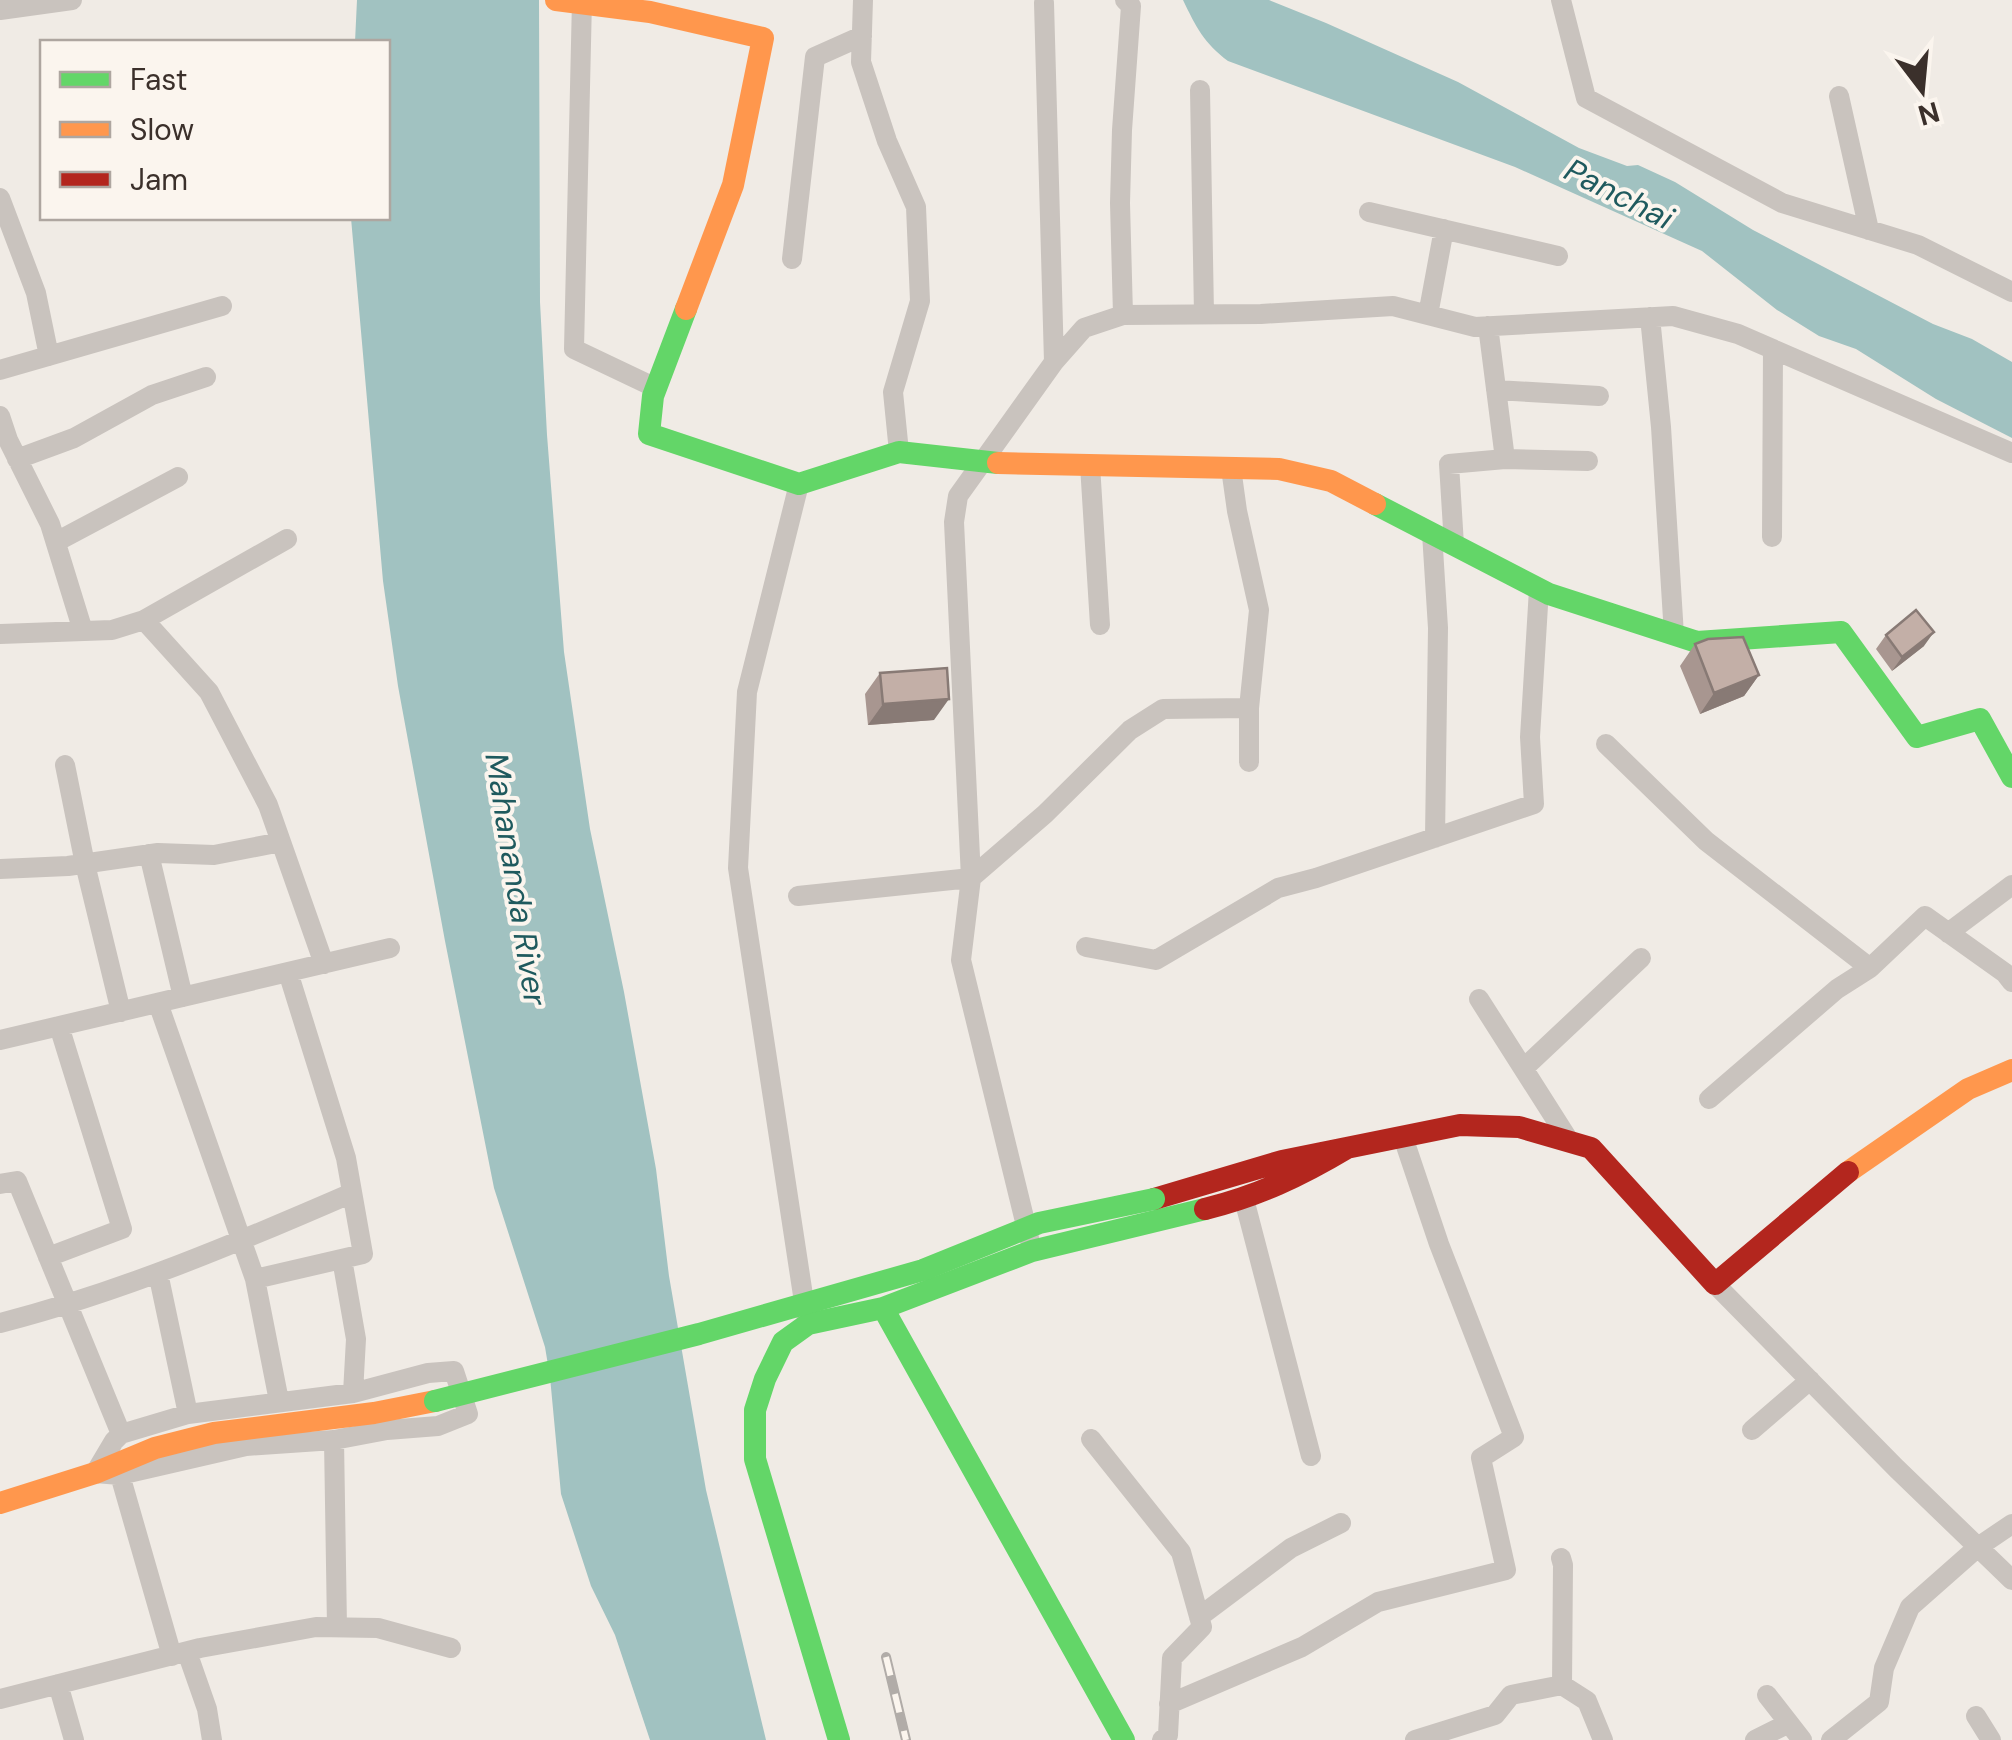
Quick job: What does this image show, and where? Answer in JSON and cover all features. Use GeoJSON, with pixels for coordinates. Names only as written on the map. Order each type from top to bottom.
{"type":"FeatureCollection","features":[{"type":"Feature","properties":{"kind":"street"},"geometry":{"type":"LineString","coordinates":[[0,10],[72,0]]}},
{"type":"Feature","properties":{"kind":"street"},"geometry":{"type":"LineString","coordinates":[[556,0],[653,6],[763,38],[733,185],[656,388],[649,434],[799,484],[899,452],[982,463],[1279,469],[1331,481],[1539,589],[1696,642],[1841,632],[1917,737],[1980,718],[2012,777]]}},
{"type":"Feature","properties":{"kind":"street"},"geometry":{"type":"LineString","coordinates":[[864,0],[861,62],[887,142],[916,206],[920,301],[893,392],[899,452]]}},
{"type":"Feature","properties":{"kind":"street"},"geometry":{"type":"LineString","coordinates":[[1123,315],[1121,149],[1130,6],[1125,0]]}},
{"type":"Feature","properties":{"kind":"street"},"geometry":{"type":"LineString","coordinates":[[1560,0],[1586,98],[1782,203],[1918,245],[2012,292]]}},
{"type":"Feature","properties":{"kind":"street"},"geometry":{"type":"LineString","coordinates":[[582,2],[574,349],[656,388]]}},
{"type":"Feature","properties":{"kind":"street"},"geometry":{"type":"LineString","coordinates":[[1044,3],[1054,362]]}},
{"type":"Feature","properties":{"kind":"street"},"geometry":{"type":"LineString","coordinates":[[792,259],[816,57],[862,36]]}},
{"type":"Feature","properties":{"kind":"street"},"geometry":{"type":"LineString","coordinates":[[1200,90],[1204,314]]}},
{"type":"Feature","properties":{"kind":"street"},"geometry":{"type":"LineString","coordinates":[[1839,96],[1869,230]]}},
{"type":"Feature","properties":{"kind":"street"},"geometry":{"type":"LineString","coordinates":[[0,198],[36,293],[49,356]]}},
{"type":"Feature","properties":{"kind":"street"},"geometry":{"type":"LineString","coordinates":[[1368,212],[1558,256]]}},
{"type":"Feature","properties":{"kind":"street"},"geometry":{"type":"LineString","coordinates":[[1428,314],[1444,229]]}},
{"type":"Feature","properties":{"kind":"street"},"geometry":{"type":"LineString","coordinates":[[0,370],[222,306]]}},
{"type":"Feature","properties":{"kind":"street"},"geometry":{"type":"LineString","coordinates":[[1032,1251],[961,960],[971,878],[954,522],[958,496],[1054,362],[1084,328],[1123,315],[1261,314],[1394,306],[1474,327],[1674,316],[1738,334],[2012,453]]}},
{"type":"Feature","properties":{"kind":"street"},"geometry":{"type":"LineString","coordinates":[[1650,317],[1674,635]]}},
{"type":"Feature","properties":{"kind":"street"},"geometry":{"type":"LineString","coordinates":[[1488,326],[1504,459]]}},
{"type":"Feature","properties":{"kind":"street"},"geometry":{"type":"LineString","coordinates":[[1772,537],[1774,349]]}},
{"type":"Feature","properties":{"kind":"street"},"geometry":{"type":"LineString","coordinates":[[17,459],[74,438],[152,395],[206,378]]}},
{"type":"Feature","properties":{"kind":"street"},"geometry":{"type":"LineString","coordinates":[[1496,390],[1599,396]]}},
{"type":"Feature","properties":{"kind":"street"},"geometry":{"type":"LineString","coordinates":[[0,416],[50,524],[83,631]]}},
{"type":"Feature","properties":{"kind":"street"},"geometry":{"type":"LineString","coordinates":[[1454,545],[1449,464],[1504,459],[1588,461]]}},
{"type":"Feature","properties":{"kind":"street"},"geometry":{"type":"LineString","coordinates":[[1090,465],[1100,625]]}},
{"type":"Feature","properties":{"kind":"street"},"geometry":{"type":"LineString","coordinates":[[1231,468],[1259,610],[1248,762]]}},
{"type":"Feature","properties":{"kind":"street"},"geometry":{"type":"LineString","coordinates":[[56,542],[178,477]]}},
{"type":"Feature","properties":{"kind":"street"},"geometry":{"type":"LineString","coordinates":[[799,484],[747,692],[738,868],[808,1324]]}},
{"type":"Feature","properties":{"kind":"street"},"geometry":{"type":"LineString","coordinates":[[1432,533],[1438,628],[1435,838]]}},
{"type":"Feature","properties":{"kind":"street"},"geometry":{"type":"LineString","coordinates":[[0,634],[112,630],[144,620],[287,540]]}},
{"type":"Feature","properties":{"kind":"street"},"geometry":{"type":"LineString","coordinates":[[1086,947],[1156,960],[1278,888],[1534,804],[1530,737],[1539,589]]}},
{"type":"Feature","properties":{"kind":"street"},"geometry":{"type":"LineString","coordinates":[[144,620],[209,692],[268,805],[324,964]]}},
{"type":"Feature","properties":{"kind":"street"},"geometry":{"type":"LineString","coordinates":[[798,896],[971,878],[1046,814],[1130,730],[1163,709],[1249,708]]}},
{"type":"Feature","properties":{"kind":"street"},"geometry":{"type":"LineString","coordinates":[[1606,744],[1706,841],[1870,968]]}},
{"type":"Feature","properties":{"kind":"street"},"geometry":{"type":"LineString","coordinates":[[65,766],[84,864],[121,1012]]}},
{"type":"Feature","properties":{"kind":"street"},"geometry":{"type":"LineString","coordinates":[[0,869],[84,864],[149,854],[214,855],[281,842]]}},
{"type":"Feature","properties":{"kind":"street"},"geometry":{"type":"LineString","coordinates":[[149,854],[183,997]]}},
{"type":"Feature","properties":{"kind":"street"},"geometry":{"type":"LineString","coordinates":[[1948,933],[2012,885]]}},
{"type":"Feature","properties":{"kind":"street"},"geometry":{"type":"LineString","coordinates":[[1709,1099],[1836,989],[1870,968],[1924,916],[2012,982]]}},
{"type":"Feature","properties":{"kind":"street"},"geometry":{"type":"LineString","coordinates":[[0,1040],[390,948]]}},
{"type":"Feature","properties":{"kind":"street"},"geometry":{"type":"LineString","coordinates":[[1524,1068],[1641,958]]}},
{"type":"Feature","properties":{"kind":"street"},"geometry":{"type":"LineString","coordinates":[[255,1279],[364,1254],[346,1158],[288,972]]}},
{"type":"Feature","properties":{"kind":"street"},"geometry":{"type":"LineString","coordinates":[[1480,999],[1570,1142]]}},
{"type":"Feature","properties":{"kind":"street"},"geometry":{"type":"LineString","coordinates":[[158,1003],[255,1279],[279,1401]]}},
{"type":"Feature","properties":{"kind":"street"},"geometry":{"type":"LineString","coordinates":[[48,1256],[122,1229],[60,1026]]}},
{"type":"Feature","properties":{"kind":"street"},"geometry":{"type":"LineString","coordinates":[[1715,1284],[1861,1161],[1968,1089],[2012,1070]]}},
{"type":"Feature","properties":{"kind":"street"},"geometry":{"type":"LineString","coordinates":[[0,1502],[94,1474],[156,1448],[214,1434],[435,1401],[699,1334],[923,1270],[1039,1224],[1154,1199],[1282,1161],[1460,1125],[1520,1127],[1591,1148],[1715,1284],[2012,1580]]}},
{"type":"Feature","properties":{"kind":"street"},"geometry":{"type":"LineString","coordinates":[[1170,1704],[1302,1647],[1378,1602],[1506,1570],[1480,1458],[1514,1437],[1438,1244],[1403,1137]]}},
{"type":"Feature","properties":{"kind":"street"},"geometry":{"type":"LineString","coordinates":[[839,1740],[755,1458],[755,1410],[784,1342],[808,1324],[883,1308],[1032,1251],[1244,1199],[1303,1174],[1347,1148]]}},
{"type":"Feature","properties":{"kind":"street"},"geometry":{"type":"LineString","coordinates":[[0,1184],[16,1182],[122,1434]]}},
{"type":"Feature","properties":{"kind":"street"},"geometry":{"type":"LineString","coordinates":[[0,1323],[158,1273],[352,1193]]}},
{"type":"Feature","properties":{"kind":"street"},"geometry":{"type":"LineString","coordinates":[[1244,1199],[1311,1456]]}},
{"type":"Feature","properties":{"kind":"street"},"geometry":{"type":"LineString","coordinates":[[342,1259],[356,1340],[353,1392]]}},
{"type":"Feature","properties":{"kind":"street"},"geometry":{"type":"LineString","coordinates":[[158,1273],[188,1414]]}},
{"type":"Feature","properties":{"kind":"street"},"geometry":{"type":"LineString","coordinates":[[883,1308],[1124,1740]]}},
{"type":"Feature","properties":{"kind":"street"},"geometry":{"type":"LineString","coordinates":[[454,1371],[468,1414],[438,1426],[334,1440],[246,1446],[120,1475],[94,1474],[122,1434],[188,1414],[353,1392],[428,1373],[454,1371]]}},
{"type":"Feature","properties":{"kind":"street"},"geometry":{"type":"LineString","coordinates":[[1752,1430],[1810,1380]]}},
{"type":"Feature","properties":{"kind":"street"},"geometry":{"type":"LineString","coordinates":[[1091,1439],[1181,1552],[1202,1627],[1172,1658],[1168,1735],[1162,1740]]}},
{"type":"Feature","properties":{"kind":"street"},"geometry":{"type":"LineString","coordinates":[[334,1440],[337,1627]]}},
{"type":"Feature","properties":{"kind":"street"},"geometry":{"type":"LineString","coordinates":[[120,1475],[180,1654],[207,1709],[212,1740]]}},
{"type":"Feature","properties":{"kind":"street"},"geometry":{"type":"LineString","coordinates":[[1199,1616],[1291,1548],[1341,1523]]}},
{"type":"Feature","properties":{"kind":"street"},"geometry":{"type":"LineString","coordinates":[[1831,1740],[1879,1702],[1884,1668],[1910,1607],[1978,1547],[2012,1524]]}},
{"type":"Feature","properties":{"kind":"street"},"geometry":{"type":"LineString","coordinates":[[1561,1558],[1562,1685]]}},
{"type":"Feature","properties":{"kind":"street"},"geometry":{"type":"LineString","coordinates":[[0,1699],[180,1654],[316,1626],[378,1628],[452,1648]]}},
{"type":"Feature","properties":{"kind":"street"},"geometry":{"type":"LineString","coordinates":[[58,1684],[74,1740]]}},
{"type":"Feature","properties":{"kind":"street"},"geometry":{"type":"LineString","coordinates":[[1426,1738],[1495,1715],[1511,1695],[1562,1685],[1587,1701],[1603,1740]]}},
{"type":"Feature","properties":{"kind":"street"},"geometry":{"type":"LineString","coordinates":[[1754,1740],[1795,1732],[1768,1695]]}},
{"type":"Feature","properties":{"kind":"street"},"geometry":{"type":"LineString","coordinates":[[1976,1716],[1992,1740]]}},
{"type":"Feature","properties":{"kind":"water","name":"Mahananda River"},"geometry":{"type":"Polygon","coordinates":[[[357,0],[539,0],[540,302],[564,652],[590,829],[656,1169],[669,1276],[706,1490],[766,1740],[650,1740],[615,1635],[591,1586],[561,1494],[545,1347],[494,1188],[398,686],[383,581],[351,220],[390,220],[390,40],[355,40],[357,0]]]}},
{"type":"Feature","properties":{"kind":"water","name":"Panchai"},"geometry":{"type":"Polygon","coordinates":[[[1183,0],[1269,0],[1458,82],[1579,148],[1627,166],[1638,165],[1675,182],[1753,230],[2012,362],[2012,438],[1936,399],[1856,349],[1819,336],[1777,310],[1702,251],[1515,167],[1228,61],[1201,34],[1183,0]]]}},
{"type":"Feature","properties":{"kind":"building"},"geometry":{"type":"Polygon","coordinates":[[[1916,610],[1934,632],[1902,657],[1886,635],[1916,610]]]}},
{"type":"Feature","properties":{"kind":"building"},"geometry":{"type":"Polygon","coordinates":[[[1743,637],[1759,675],[1714,693],[1695,644],[1708,639],[1743,637]]]}},
{"type":"Feature","properties":{"kind":"building"},"geometry":{"type":"Polygon","coordinates":[[[947,668],[949,699],[883,704],[880,673],[947,668]]]}},
{"type":"Feature","properties":{"kind":"railway"},"geometry":{"type":"LineString","coordinates":[[886,1657],[906,1740]]}},
{"type":"Feature","properties":{"kind":"traffic: fast"},"geometry":{"type":"LineString","coordinates":[[686,309],[653,396],[649,434],[799,484],[899,452],[998,463]]}},
{"type":"Feature","properties":{"kind":"traffic: fast"},"geometry":{"type":"LineString","coordinates":[[1375,504],[1549,594],[1697,642],[1841,632],[1917,737],[1980,719],[2012,777]]}},
{"type":"Feature","properties":{"kind":"traffic: fast"},"geometry":{"type":"LineString","coordinates":[[435,1401],[699,1334],[923,1270],[1039,1223],[1154,1199]]}},
{"type":"Feature","properties":{"kind":"traffic: fast"},"geometry":{"type":"LineString","coordinates":[[839,1740],[755,1459],[755,1410],[783,1342],[808,1324],[883,1308],[1032,1251],[1205,1209]]}},
{"type":"Feature","properties":{"kind":"traffic: fast"},"geometry":{"type":"LineString","coordinates":[[883,1308],[1124,1740]]}},
{"type":"Feature","properties":{"kind":"traffic: slow"},"geometry":{"type":"LineString","coordinates":[[556,0],[650,12],[763,38],[733,185],[686,309]]}},
{"type":"Feature","properties":{"kind":"traffic: slow"},"geometry":{"type":"LineString","coordinates":[[998,463],[1279,469],[1331,481],[1375,504]]}},
{"type":"Feature","properties":{"kind":"traffic: slow"},"geometry":{"type":"LineString","coordinates":[[1848,1172],[1968,1089],[2012,1070]]}},
{"type":"Feature","properties":{"kind":"traffic: slow"},"geometry":{"type":"LineString","coordinates":[[0,1503],[95,1473],[155,1448],[214,1433],[374,1413],[435,1401]]}},
{"type":"Feature","properties":{"kind":"traffic: jam"},"geometry":{"type":"LineString","coordinates":[[1154,1199],[1282,1161],[1460,1125],[1519,1127],[1591,1148],[1715,1284],[1848,1172]]}},
{"type":"Feature","properties":{"kind":"traffic: jam"},"geometry":{"type":"LineString","coordinates":[[1205,1209],[1278,1184],[1347,1148]]}}]}
